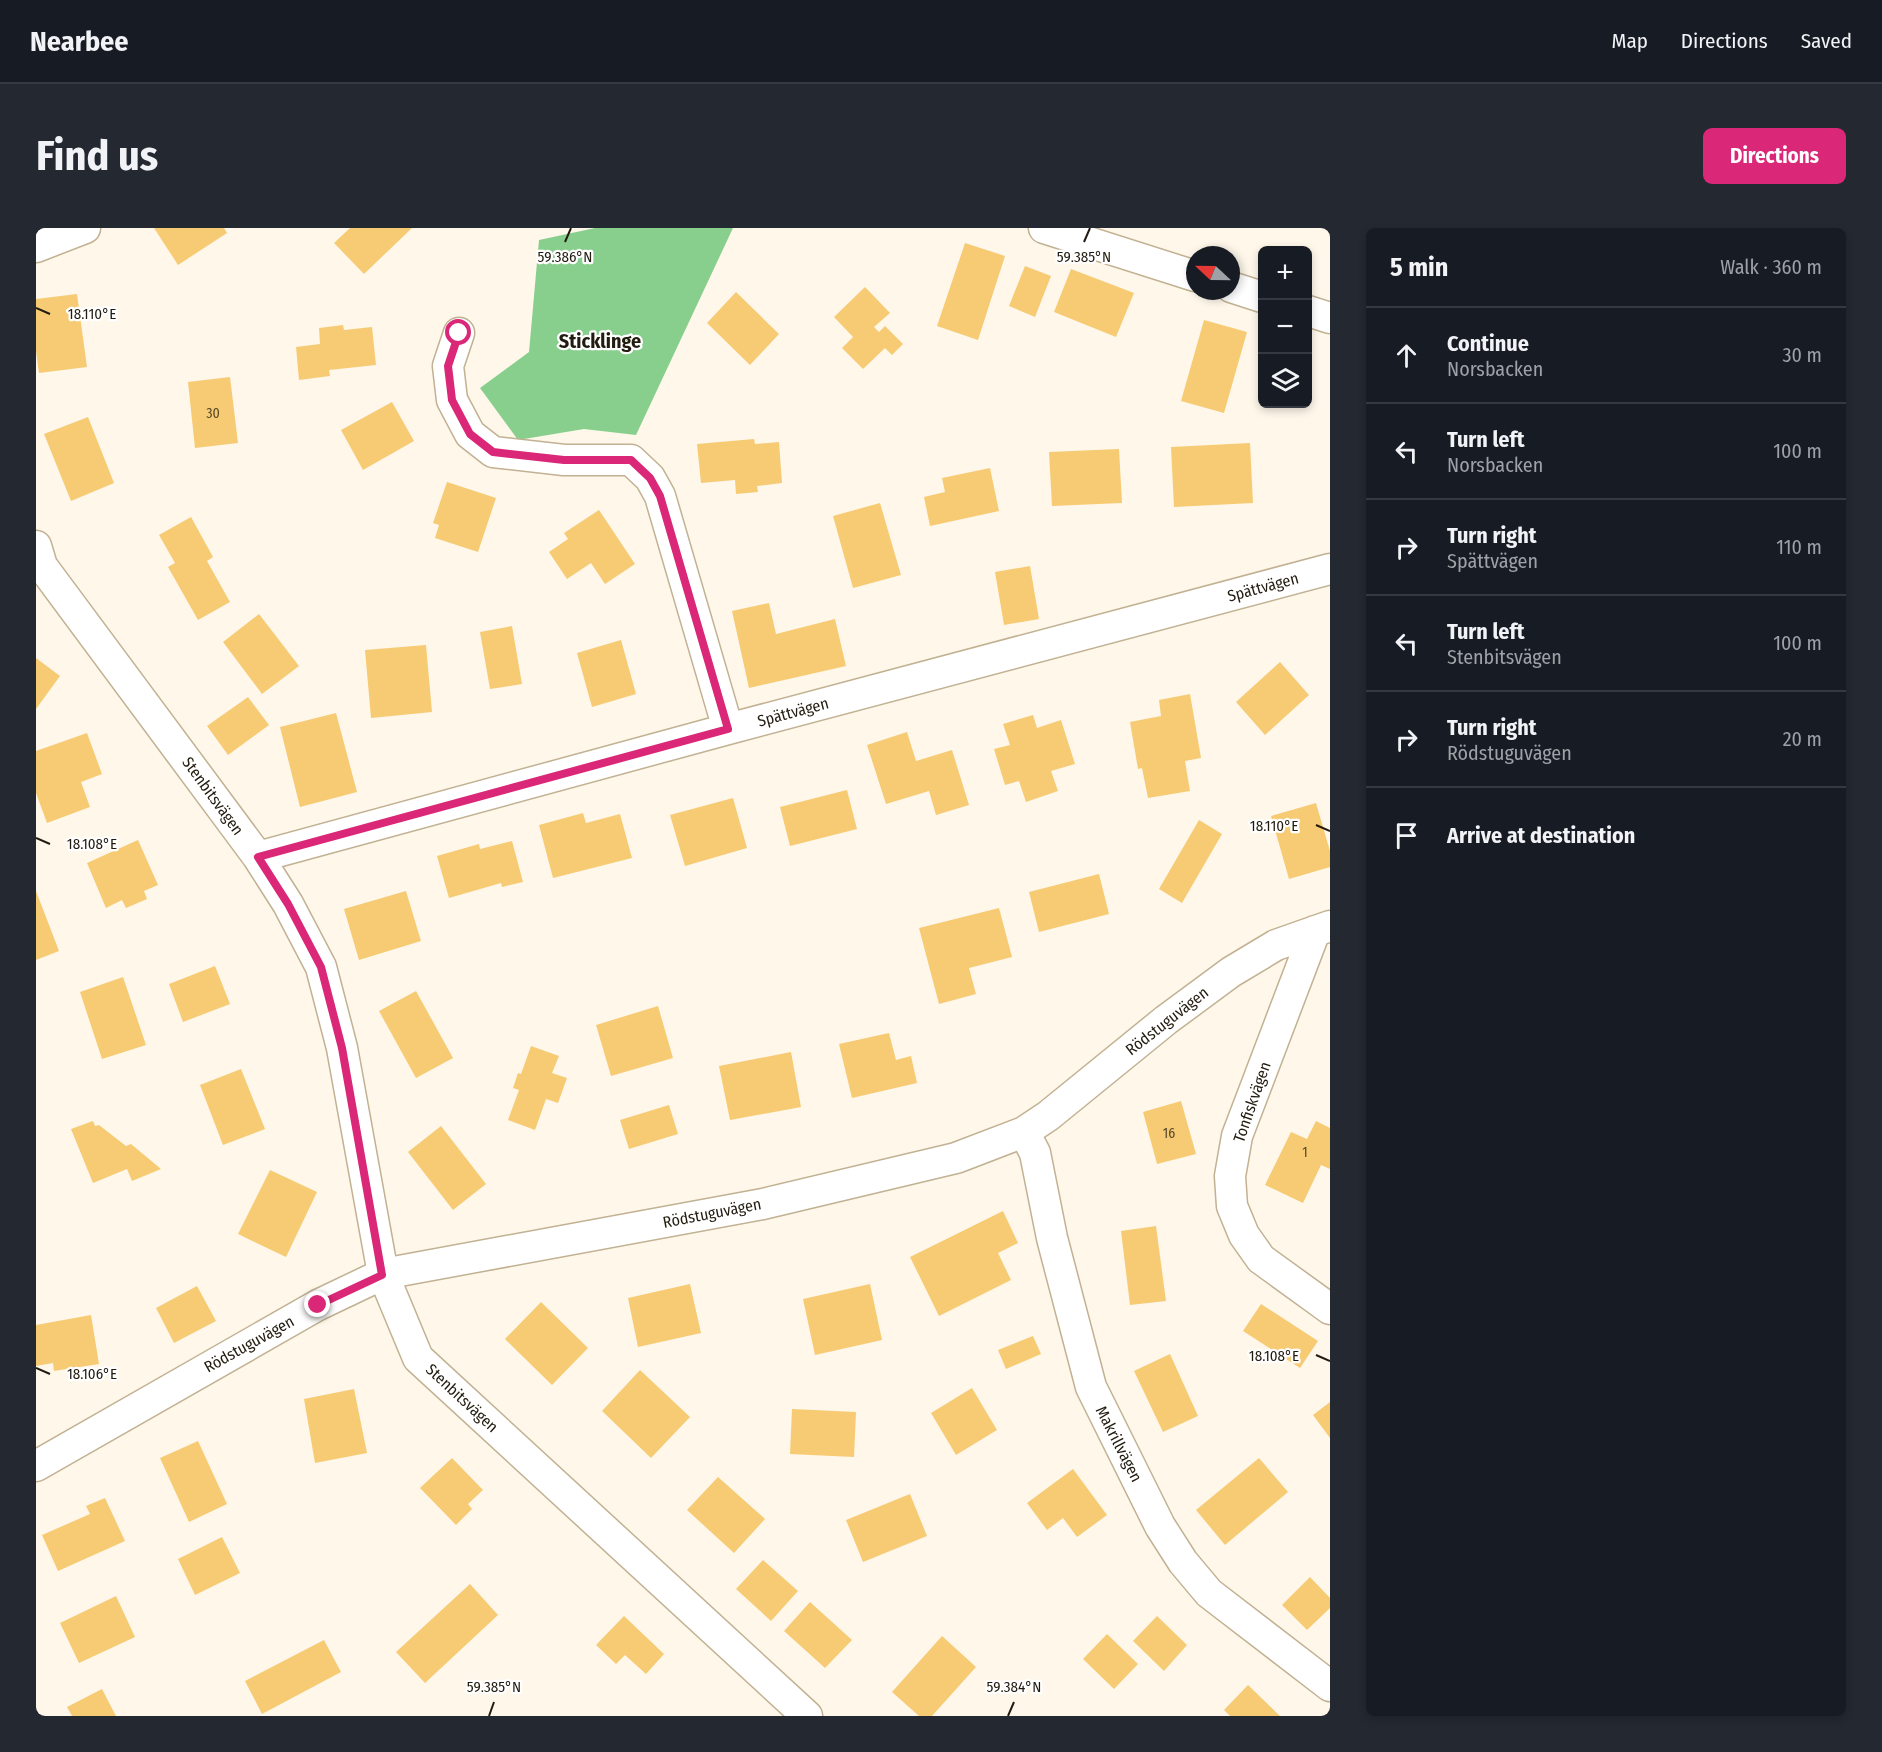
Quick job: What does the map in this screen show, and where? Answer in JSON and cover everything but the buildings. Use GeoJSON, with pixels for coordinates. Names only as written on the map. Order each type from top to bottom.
{"type":"FeatureCollection","features":[{"type":"Feature","properties":{"kind":"street"},"geometry":{"type":"LineString","coordinates":[[36,247],[85,228]]}},
{"type":"Feature","properties":{"kind":"street"},"geometry":{"type":"LineString","coordinates":[[1044,228],[1186,273]]}},
{"type":"Feature","properties":{"kind":"street"},"geometry":{"type":"LineString","coordinates":[[1240,290],[1258,295]]}},
{"type":"Feature","properties":{"kind":"street"},"geometry":{"type":"LineString","coordinates":[[1312,312],[1330,318]]}},
{"type":"Feature","properties":{"kind":"street"},"geometry":{"type":"LineString","coordinates":[[459,333],[448,366],[452,400],[470,434],[493,452],[564,460],[631,460],[650,478],[660,496],[728,729]]}},
{"type":"Feature","properties":{"kind":"street","name":"Stenbitsvägen"},"geometry":{"type":"LineString","coordinates":[[38,560],[258,857],[288,904],[321,967],[342,1048],[382,1275],[418,1358],[807,1716]]}},
{"type":"Feature","properties":{"kind":"street","name":"Spättvägen"},"geometry":{"type":"LineString","coordinates":[[258,857],[1330,569]]}},
{"type":"Feature","properties":{"kind":"street","name":"Rödstuguvägen"},"geometry":{"type":"LineString","coordinates":[[36,1466],[318,1305],[382,1275],[763,1204],[956,1158],[1024,1132],[1048,1116],[1167,1020],[1231,972],[1276,945],[1323,928]]}},
{"type":"Feature","properties":{"kind":"street","name":"Tonfiskvägen"},"geometry":{"type":"LineString","coordinates":[[1323,928],[1238,1136],[1230,1176],[1232,1206],[1244,1234],[1261,1259],[1330,1309]]}},
{"type":"Feature","properties":{"kind":"street","name":"Makrillvägen"},"geometry":{"type":"LineString","coordinates":[[1024,1132],[1035,1153],[1052,1238],[1091,1387],[1160,1526],[1183,1562],[1209,1593],[1330,1686]]}},
{"type":"Feature","properties":{"kind":"street"},"geometry":{"type":"LineString","coordinates":[[36,1437],[67,1447]]}},
{"type":"Feature","properties":{"kind":"green space"},"geometry":{"type":"Polygon","coordinates":[[[595,228],[733,228],[636,435],[584,429],[518,440],[480,388],[529,352],[539,240],[595,228]]]}},
{"type":"Feature","properties":{"kind":"district","name":"Sticklinge"},"geometry":{"type":"Point","coordinates":[600,341]}},
{"type":"Feature","properties":{"kind":"route"},"geometry":{"type":"LineString","coordinates":[[318,1305],[382,1275],[342,1048],[321,967],[288,904],[258,857],[728,729],[660,496],[650,478],[631,460],[564,460],[493,452],[470,434],[452,400],[448,366],[459,333]]}}]}
